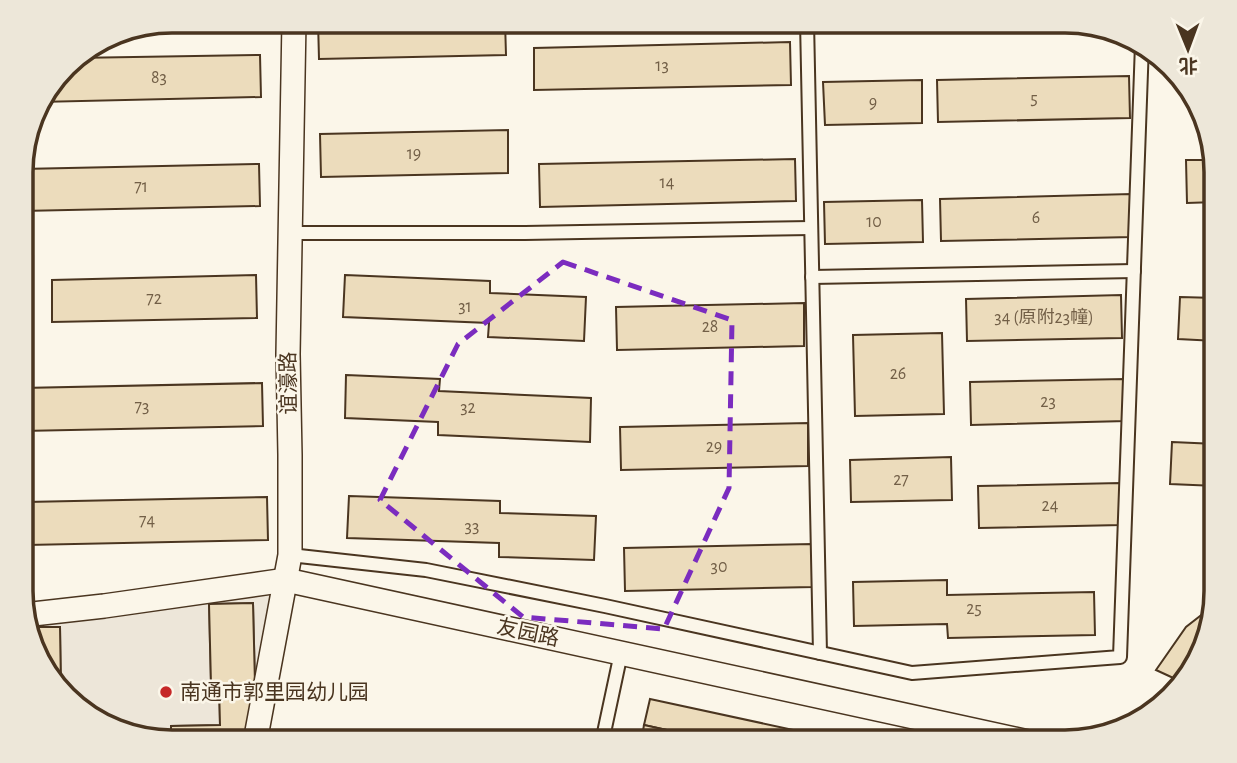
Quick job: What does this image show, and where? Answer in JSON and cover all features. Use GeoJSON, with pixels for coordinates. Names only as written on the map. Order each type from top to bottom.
{"type":"FeatureCollection","features":[{"type":"Feature","properties":{"kind":"street","name":"谊濠路"},"geometry":{"type":"LineString","coordinates":[[257,730],[290,555],[288,354],[294,34]]}},
{"type":"Feature","properties":{"kind":"street","name":"友园路"},"geometry":{"type":"LineString","coordinates":[[35,614],[286,580],[969,729]]}},
{"type":"Feature","properties":{"kind":"lane"},"geometry":{"type":"LineString","coordinates":[[807,33],[820,653]]}},
{"type":"Feature","properties":{"kind":"lane"},"geometry":{"type":"LineString","coordinates":[[290,555],[426,570],[912,673],[1121,657],[1142,57]]}},
{"type":"Feature","properties":{"kind":"lane"},"geometry":{"type":"LineString","coordinates":[[290,233],[525,233],[811,228]]}},
{"type":"Feature","properties":{"kind":"lane"},"geometry":{"type":"LineString","coordinates":[[812,278],[1134,271]]}},
{"type":"Feature","properties":{"kind":"lane"},"geometry":{"type":"LineString","coordinates":[[605,730],[621,653]]}},
{"type":"Feature","properties":{"kind":"highlighted area"},"geometry":{"type":"Polygon","coordinates":[[[563,262],[732,320],[729,488],[664,629],[523,617],[380,500],[458,344],[563,262]]]}},
{"type":"Feature","properties":{"kind":"shaded area","name":"南通市郭里园幼儿园"},"geometry":{"type":"Polygon","coordinates":[[[289,592],[253,730],[253,603],[209,604],[211,684],[219,685],[220,725],[171,726],[171,730],[154,729],[119,719],[81,695],[61,673],[60,627],[39,627],[37,620],[289,592]]]}},
{"type":"Feature","properties":{"kind":"building"},"geometry":{"type":"Polygon","coordinates":[[[318,34],[505,34],[506,55],[319,59],[318,34]]]}},
{"type":"Feature","properties":{"kind":"building"},"geometry":{"type":"Polygon","coordinates":[[[790,42],[791,85],[534,90],[534,48],[790,42]]]}},
{"type":"Feature","properties":{"kind":"building"},"geometry":{"type":"Polygon","coordinates":[[[260,55],[261,97],[53,102],[68,81],[94,58],[260,55]]]}},
{"type":"Feature","properties":{"kind":"building"},"geometry":{"type":"Polygon","coordinates":[[[1129,76],[1130,118],[938,122],[937,80],[1129,76]]]}},
{"type":"Feature","properties":{"kind":"building"},"geometry":{"type":"Polygon","coordinates":[[[922,80],[922,123],[825,125],[823,82],[922,80]]]}},
{"type":"Feature","properties":{"kind":"building"},"geometry":{"type":"Polygon","coordinates":[[[508,130],[508,173],[321,177],[320,134],[508,130]]]}},
{"type":"Feature","properties":{"kind":"building"},"geometry":{"type":"Polygon","coordinates":[[[795,159],[796,201],[540,207],[539,164],[795,159]]]}},
{"type":"Feature","properties":{"kind":"building"},"geometry":{"type":"Polygon","coordinates":[[[1186,160],[1203,160],[1203,202],[1187,203],[1186,160]]]}},
{"type":"Feature","properties":{"kind":"building"},"geometry":{"type":"Polygon","coordinates":[[[259,164],[260,206],[33,211],[33,169],[259,164]]]}},
{"type":"Feature","properties":{"kind":"building"},"geometry":{"type":"Polygon","coordinates":[[[1131,194],[1132,237],[941,241],[940,199],[1131,194]]]}},
{"type":"Feature","properties":{"kind":"building"},"geometry":{"type":"Polygon","coordinates":[[[922,200],[923,242],[825,244],[824,202],[922,200]]]}},
{"type":"Feature","properties":{"kind":"building"},"geometry":{"type":"Polygon","coordinates":[[[256,275],[257,318],[52,322],[52,280],[256,275]]]}},
{"type":"Feature","properties":{"kind":"building"},"geometry":{"type":"Polygon","coordinates":[[[345,275],[490,281],[490,293],[586,297],[584,341],[488,337],[489,323],[343,317],[345,275]]]}},
{"type":"Feature","properties":{"kind":"building"},"geometry":{"type":"Polygon","coordinates":[[[1121,295],[1122,338],[967,341],[966,299],[1121,295]]]}},
{"type":"Feature","properties":{"kind":"building"},"geometry":{"type":"Polygon","coordinates":[[[1180,297],[1203,298],[1203,340],[1178,339],[1180,297]]]}},
{"type":"Feature","properties":{"kind":"building"},"geometry":{"type":"Polygon","coordinates":[[[804,303],[804,346],[617,350],[616,307],[804,303]]]}},
{"type":"Feature","properties":{"kind":"building"},"geometry":{"type":"Polygon","coordinates":[[[942,333],[944,414],[855,416],[853,335],[942,333]]]}},
{"type":"Feature","properties":{"kind":"building"},"geometry":{"type":"Polygon","coordinates":[[[346,375],[440,379],[439,391],[591,398],[590,442],[438,435],[438,422],[345,418],[346,375]]]}},
{"type":"Feature","properties":{"kind":"building"},"geometry":{"type":"Polygon","coordinates":[[[1125,379],[1126,421],[971,425],[970,382],[1125,379]]]}},
{"type":"Feature","properties":{"kind":"building"},"geometry":{"type":"Polygon","coordinates":[[[262,383],[263,426],[33,431],[33,388],[262,383]]]}},
{"type":"Feature","properties":{"kind":"building"},"geometry":{"type":"Polygon","coordinates":[[[808,423],[808,466],[621,470],[620,427],[808,423]]]}},
{"type":"Feature","properties":{"kind":"building"},"geometry":{"type":"Polygon","coordinates":[[[1172,442],[1203,443],[1203,485],[1170,484],[1172,442]]]}},
{"type":"Feature","properties":{"kind":"building"},"geometry":{"type":"Polygon","coordinates":[[[951,457],[952,500],[851,502],[850,460],[951,457]]]}},
{"type":"Feature","properties":{"kind":"building"},"geometry":{"type":"Polygon","coordinates":[[[1120,483],[1121,525],[979,528],[978,486],[1120,483]]]}},
{"type":"Feature","properties":{"kind":"building"},"geometry":{"type":"Polygon","coordinates":[[[349,496],[500,501],[500,513],[596,516],[594,560],[499,557],[499,543],[347,538],[349,496]]]}},
{"type":"Feature","properties":{"kind":"building"},"geometry":{"type":"Polygon","coordinates":[[[267,497],[268,540],[33,545],[33,502],[267,497]]]}},
{"type":"Feature","properties":{"kind":"building"},"geometry":{"type":"Polygon","coordinates":[[[812,544],[813,587],[625,591],[624,548],[812,544]]]}},
{"type":"Feature","properties":{"kind":"building"},"geometry":{"type":"Polygon","coordinates":[[[947,580],[947,595],[1094,592],[1095,635],[948,638],[947,624],[854,626],[853,582],[947,580]]]}},
{"type":"Feature","properties":{"kind":"building"},"geometry":{"type":"Polygon","coordinates":[[[253,603],[255,684],[211,685],[209,604],[253,603]]]}},
{"type":"Feature","properties":{"kind":"building"},"geometry":{"type":"Polygon","coordinates":[[[1201,615],[1189,652],[1172,678],[1156,670],[1186,627],[1201,615]]]}},
{"type":"Feature","properties":{"kind":"building"},"geometry":{"type":"Polygon","coordinates":[[[39,627],[60,627],[61,673],[44,644],[39,627]]]}},
{"type":"Feature","properties":{"kind":"building"},"geometry":{"type":"Polygon","coordinates":[[[251,684],[252,730],[171,730],[171,726],[220,725],[219,685],[251,684]]]}},
{"type":"Feature","properties":{"kind":"building"},"geometry":{"type":"Polygon","coordinates":[[[650,699],[790,729],[664,729],[644,725],[650,699]]]}},
{"type":"Feature","properties":{"kind":"building"},"geometry":{"type":"Polygon","coordinates":[[[644,725],[664,729],[643,729],[644,725]]]}},
{"type":"Feature","properties":{"kind":"place","name":"南通市郭里园幼儿园"},"geometry":{"type":"Point","coordinates":[166,692]}}]}
